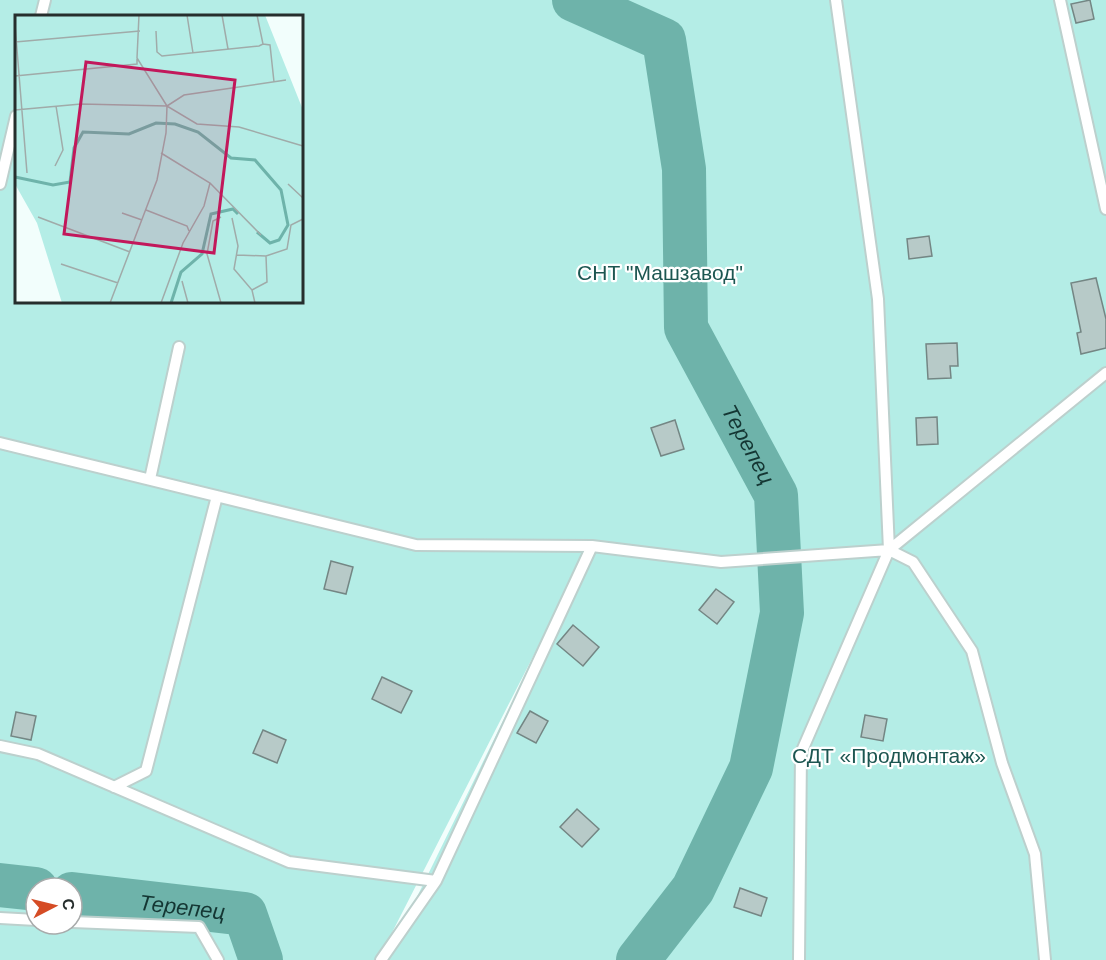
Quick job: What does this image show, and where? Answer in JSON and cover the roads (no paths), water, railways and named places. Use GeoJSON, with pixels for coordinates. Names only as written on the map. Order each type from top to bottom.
{"type":"FeatureCollection","features":[{"type":"Feature","properties":{"kind":"lane"},"geometry":{"type":"LineString","coordinates":[[41,15],[45,0]]}},
{"type":"Feature","properties":{"kind":"lane"},"geometry":{"type":"LineString","coordinates":[[799,960],[801,753],[889,550],[878,299],[836,0]]}},
{"type":"Feature","properties":{"kind":"lane"},"geometry":{"type":"LineString","coordinates":[[1060,0],[1106,209]]}},
{"type":"Feature","properties":{"kind":"lane"},"geometry":{"type":"LineString","coordinates":[[0,184],[15,120]]}},
{"type":"Feature","properties":{"kind":"lane"},"geometry":{"type":"LineString","coordinates":[[150,479],[179,347]]}},
{"type":"Feature","properties":{"kind":"lane"},"geometry":{"type":"LineString","coordinates":[[889,550],[1106,373]]}},
{"type":"Feature","properties":{"kind":"lane"},"geometry":{"type":"LineString","coordinates":[[0,443],[416,545],[592,546],[721,562],[889,550],[914,562],[972,651],[1002,763],[1035,854],[1045,960]]}},
{"type":"Feature","properties":{"kind":"lane"},"geometry":{"type":"LineString","coordinates":[[114,787],[146,771],[217,496]]}},
{"type":"Feature","properties":{"kind":"lane"},"geometry":{"type":"LineString","coordinates":[[381,960],[436,881],[592,546]]}},
{"type":"Feature","properties":{"kind":"lane"},"geometry":{"type":"LineString","coordinates":[[0,746],[38,754],[289,862],[436,881]]}},
{"type":"Feature","properties":{"kind":"lane"},"geometry":{"type":"LineString","coordinates":[[0,918],[24,919]]}},
{"type":"Feature","properties":{"kind":"lane"},"geometry":{"type":"LineString","coordinates":[[84,922],[199,927],[218,960]]}},
{"type":"Feature","properties":{"kind":"waterway","name":"Терепец"},"geometry":{"type":"LineString","coordinates":[[574,0],[664,40],[684,169],[686,328],[776,495],[782,613],[751,768],[693,889],[638,960]]}},
{"type":"Feature","properties":{"kind":"waterway","name":"Терепец"},"geometry":{"type":"LineString","coordinates":[[0,885],[24,888]]}},
{"type":"Feature","properties":{"kind":"waterway","name":"Терепец"},"geometry":{"type":"LineString","coordinates":[[84,895],[245,914],[261,960]]}},
{"type":"Feature","properties":{"kind":"park label","name":"СНТ \"Машзавод\""},"geometry":{"type":"Point","coordinates":[660,272]}},
{"type":"Feature","properties":{"kind":"park label","name":"СДТ «Продмонтаж»"},"geometry":{"type":"Point","coordinates":[889,755]}}]}
